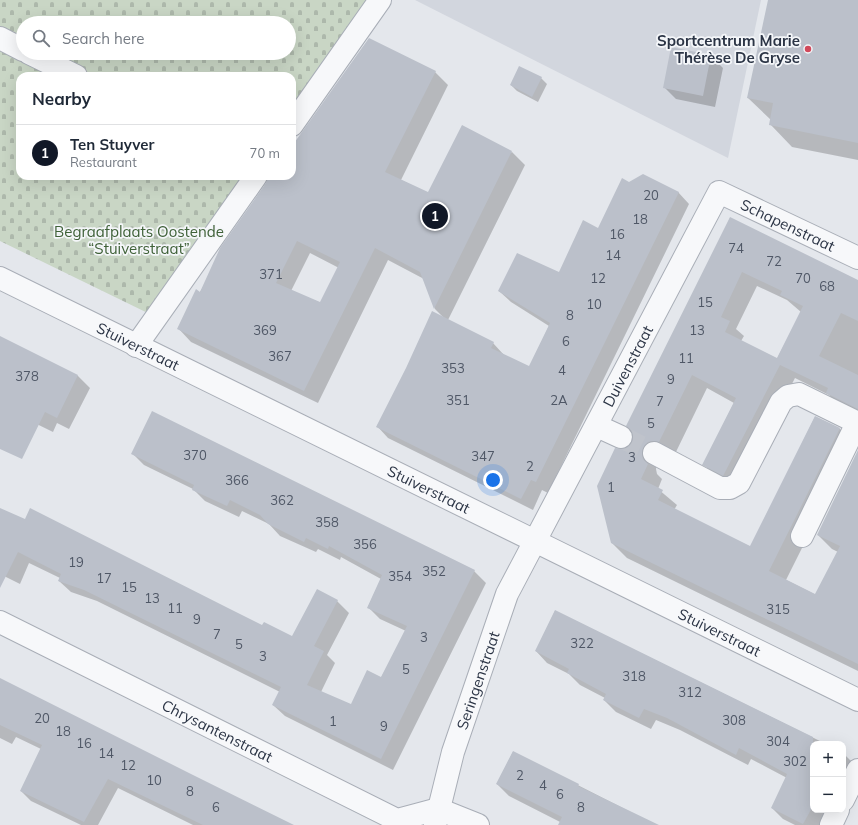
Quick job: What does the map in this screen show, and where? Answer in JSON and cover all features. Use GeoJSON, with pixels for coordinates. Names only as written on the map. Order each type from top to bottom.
{"type":"FeatureCollection","features":[{"type":"Feature","properties":{"kind":"street"},"geometry":{"type":"LineString","coordinates":[[296,119],[380,0]]}},
{"type":"Feature","properties":{"kind":"street"},"geometry":{"type":"LineString","coordinates":[[0,38],[16,46]]}},
{"type":"Feature","properties":{"kind":"street"},"geometry":{"type":"LineString","coordinates":[[43,60],[68,72]]}},
{"type":"Feature","properties":{"kind":"street"},"geometry":{"type":"LineString","coordinates":[[136,346],[253,180]]}},
{"type":"Feature","properties":{"kind":"street","name":"Schapenstraat"},"geometry":{"type":"LineString","coordinates":[[719,192],[858,258]]}},
{"type":"Feature","properties":{"kind":"street","name":"Duivenstraat"},"geometry":{"type":"LineString","coordinates":[[537,541],[719,192]]}},
{"type":"Feature","properties":{"kind":"street","name":"Stuiverstraat"},"geometry":{"type":"LineString","coordinates":[[0,278],[858,700]]}},
{"type":"Feature","properties":{"kind":"street"},"geometry":{"type":"LineString","coordinates":[[654,453],[720,488],[730,488],[739,483],[781,402],[788,396],[799,394],[858,423],[802,536]]}},
{"type":"Feature","properties":{"kind":"street"},"geometry":{"type":"LineString","coordinates":[[597,426],[621,437]]}},
{"type":"Feature","properties":{"kind":"street","name":"Seringenstraat"},"geometry":{"type":"LineString","coordinates":[[437,817],[453,752],[508,594],[537,541]]}},
{"type":"Feature","properties":{"kind":"street","name":"Chrysantenstraat"},"geometry":{"type":"LineString","coordinates":[[0,622],[397,820],[437,817]]}},
{"type":"Feature","properties":{"kind":"street"},"geometry":{"type":"LineString","coordinates":[[846,794],[858,770]]}},
{"type":"Feature","properties":{"kind":"street"},"geometry":{"type":"LineString","coordinates":[[831,825],[837,813]]}},
{"type":"Feature","properties":{"kind":"street"},"geometry":{"type":"LineString","coordinates":[[437,817],[478,825]]}},
{"type":"Feature","properties":{"kind":"shaded area"},"geometry":{"type":"Polygon","coordinates":[[[415,0],[761,0],[728,158],[714,151],[415,0]]]}},
{"type":"Feature","properties":{"kind":"green space","name":"Begraafplaats Oostende “Stuiverstraat”"},"geometry":{"type":"Polygon","coordinates":[[[0,0],[386,0],[296,127],[296,72],[16,72],[16,180],[258,180],[160,319],[0,241],[0,0]]]}},
{"type":"Feature","properties":{"kind":"building","name":"Sportcentrum Marie Thérèse De Gryse"},"geometry":{"type":"Polygon","coordinates":[[[768,0],[858,0],[858,143],[769,125],[773,103],[747,98],[768,0]]]}},
{"type":"Feature","properties":{"kind":"building"},"geometry":{"type":"Polygon","coordinates":[[[369,38],[436,71],[385,172],[428,192],[462,125],[512,151],[434,309],[420,272],[375,248],[304,391],[177,329],[196,289],[200,292],[220,248],[267,180],[296,180],[296,140],[369,38]],[[297,241],[276,283],[320,302],[340,262],[297,241]]]}},
{"type":"Feature","properties":{"kind":"building"},"geometry":{"type":"Polygon","coordinates":[[[671,47],[711,55],[703,96],[663,88],[671,47]]]}},
{"type":"Feature","properties":{"kind":"building"},"geometry":{"type":"Polygon","coordinates":[[[519,66],[542,77],[532,97],[510,85],[519,66]]]}},
{"type":"Feature","properties":{"kind":"building"},"geometry":{"type":"Polygon","coordinates":[[[643,174],[679,192],[536,482],[531,480],[521,499],[376,427],[406,368],[432,311],[494,342],[491,348],[529,366],[550,323],[498,291],[517,253],[559,272],[583,220],[598,228],[622,178],[629,182],[643,174]]]}},
{"type":"Feature","properties":{"kind":"building"},"geometry":{"type":"Polygon","coordinates":[[[730,217],[858,280],[858,321],[841,313],[819,356],[858,375],[858,409],[826,393],[828,388],[780,365],[723,476],[702,465],[736,398],[692,375],[659,442],[648,442],[643,448],[643,459],[648,464],[641,479],[663,490],[658,500],[750,546],[815,416],[840,428],[769,571],[815,594],[840,546],[817,535],[858,450],[858,664],[611,543],[597,486],[615,448],[623,449],[632,443],[633,435],[631,430],[626,426],[730,217]],[[742,272],[721,317],[730,321],[725,332],[777,358],[803,306],[780,295],[782,291],[742,272]]]}},
{"type":"Feature","properties":{"kind":"building"},"geometry":{"type":"Polygon","coordinates":[[[0,336],[78,375],[57,418],[45,412],[22,459],[0,449],[0,336]]]}},
{"type":"Feature","properties":{"kind":"building"},"geometry":{"type":"Polygon","coordinates":[[[152,411],[475,570],[381,759],[272,705],[281,687],[84,590],[58,581],[61,574],[18,552],[0,588],[0,508],[25,519],[30,508],[262,625],[264,622],[292,636],[317,589],[338,600],[314,646],[324,651],[307,685],[351,704],[367,670],[381,677],[407,626],[367,608],[382,575],[329,546],[328,549],[306,538],[304,542],[268,524],[260,515],[230,500],[227,506],[192,490],[194,485],[131,454],[152,411]]]}},
{"type":"Feature","properties":{"kind":"building"},"geometry":{"type":"Polygon","coordinates":[[[555,610],[813,737],[813,741],[810,741],[810,811],[803,824],[771,808],[787,774],[739,748],[736,755],[667,718],[644,709],[639,718],[603,700],[606,694],[567,673],[569,669],[535,651],[555,610]]]}},
{"type":"Feature","properties":{"kind":"building"},"geometry":{"type":"Polygon","coordinates":[[[0,678],[294,825],[203,825],[108,779],[84,822],[20,791],[42,745],[0,725],[0,678]]]}},
{"type":"Feature","properties":{"kind":"building"},"geometry":{"type":"Polygon","coordinates":[[[513,751],[579,784],[578,786],[659,825],[558,825],[562,817],[496,784],[513,751]]]}},
{"type":"Feature","properties":{"kind":"tunnel"},"geometry":{"type":"LineString","coordinates":[[621,437],[654,453]]}},
{"type":"Feature","properties":{"kind":"place","name":"Sportcentrum Marie Thérèse De Gryse"},"geometry":{"type":"Point","coordinates":[808,49]}},
{"type":"Feature","properties":{"kind":"place","name":"Ten Stuyver"},"geometry":{"type":"Point","coordinates":[435,216]}}]}
